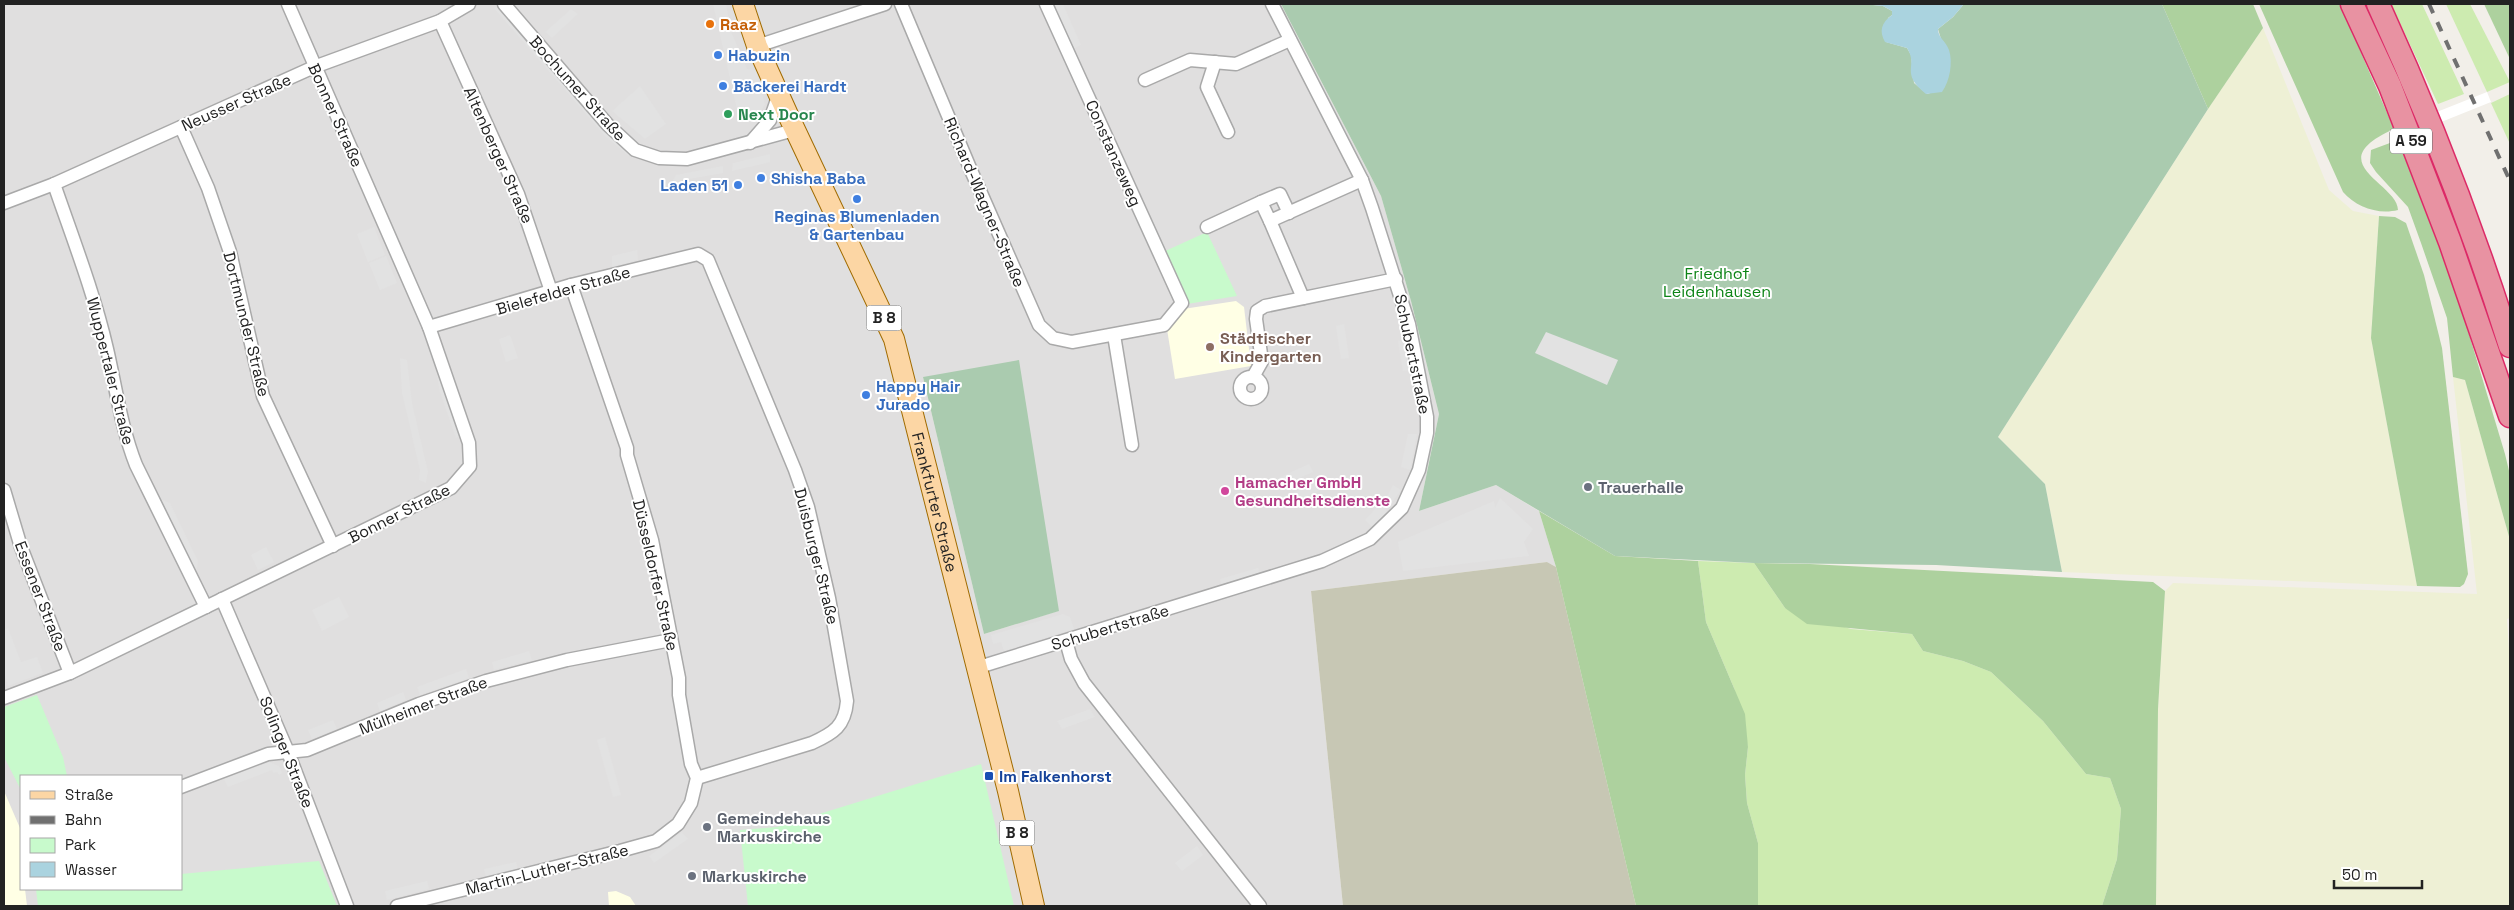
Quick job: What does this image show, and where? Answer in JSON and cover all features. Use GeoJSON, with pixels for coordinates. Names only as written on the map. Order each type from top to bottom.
{"type":"FeatureCollection","features":[{"type":"Feature","properties":{"kind":"highway","name":"A 59"},"geometry":{"type":"LineString","coordinates":[[2352,4],[2390,86],[2447,233],[2510,416]]}},
{"type":"Feature","properties":{"kind":"highway","name":"A 59"},"geometry":{"type":"LineString","coordinates":[[2378,4],[2411,75],[2460,196],[2510,346]]}},
{"type":"Feature","properties":{"kind":"main road","name":"Frankfurter Straße"},"geometry":{"type":"LineString","coordinates":[[743,4],[758,46],[794,130],[894,339],[1034,906]]}},
{"type":"Feature","properties":{"kind":"street","name":"Bonner Straße"},"geometry":{"type":"LineString","coordinates":[[4,698],[70,673],[451,488],[470,466],[469,443],[428,327],[288,4]]}},
{"type":"Feature","properties":{"kind":"street","name":"Neusser Straße"},"geometry":{"type":"LineString","coordinates":[[4,203],[54,184],[314,67],[440,21],[469,4]]}},
{"type":"Feature","properties":{"kind":"street","name":"Bochumer Straße"},"geometry":{"type":"LineString","coordinates":[[504,4],[608,125],[636,150],[659,158],[687,159],[794,130]]}},
{"type":"Feature","properties":{"kind":"street","name":"Richard-Wagner-Straße"},"geometry":{"type":"LineString","coordinates":[[901,4],[1039,325],[1053,338],[1063,342],[1114,335],[1164,325],[1182,303]]}},
{"type":"Feature","properties":{"kind":"street","name":"Constanzeweg"},"geometry":{"type":"LineString","coordinates":[[1046,4],[1182,303]]}},
{"type":"Feature","properties":{"kind":"street","name":"Schubertstraße"},"geometry":{"type":"LineString","coordinates":[[976,668],[1322,561],[1370,539],[1402,508],[1419,470],[1427,425],[1409,324],[1396,279],[1362,180],[1272,4]]}},
{"type":"Feature","properties":{"kind":"street"},"geometry":{"type":"LineString","coordinates":[[758,46],[878,5]]}},
{"type":"Feature","properties":{"kind":"street","name":"Altenberger Straße"},"geometry":{"type":"LineString","coordinates":[[440,21],[518,194],[551,291]]}},
{"type":"Feature","properties":{"kind":"street"},"geometry":{"type":"LineString","coordinates":[[1145,80],[1190,60],[1236,64],[1290,40]]}},
{"type":"Feature","properties":{"kind":"street"},"geometry":{"type":"LineString","coordinates":[[1215,62],[1207,87],[1228,132]]}},
{"type":"Feature","properties":{"kind":"street"},"geometry":{"type":"LineString","coordinates":[[750,143],[770,120],[779,94]]}},
{"type":"Feature","properties":{"kind":"street","name":"Dortmunder Straße"},"geometry":{"type":"LineString","coordinates":[[181,127],[208,188],[230,252],[263,396],[333,546]]}},
{"type":"Feature","properties":{"kind":"street"},"geometry":{"type":"LineString","coordinates":[[1270,221],[1362,180]]}},
{"type":"Feature","properties":{"kind":"street","name":"Wuppertaler Straße"},"geometry":{"type":"LineString","coordinates":[[54,184],[88,283],[107,349],[126,440],[136,465],[206,607]]}},
{"type":"Feature","properties":{"kind":"street"},"geometry":{"type":"LineString","coordinates":[[1207,227],[1280,194],[1289,213]]}},
{"type":"Feature","properties":{"kind":"street"},"geometry":{"type":"LineString","coordinates":[[1261,202],[1303,298]]}},
{"type":"Feature","properties":{"kind":"street","name":"Bielefelder Straße"},"geometry":{"type":"LineString","coordinates":[[428,327],[571,285],[698,254]]}},
{"type":"Feature","properties":{"kind":"street","name":"Duisburger Straße"},"geometry":{"type":"LineString","coordinates":[[697,778],[826,737],[838,727],[846,716],[847,701],[829,598],[808,507],[795,470],[708,260],[698,254]]}},
{"type":"Feature","properties":{"kind":"street"},"geometry":{"type":"LineString","coordinates":[[1253,377],[1262,361],[1256,319],[1258,311],[1265,306],[1396,279]]}},
{"type":"Feature","properties":{"kind":"street","name":"Düsseldorfer Straße"},"geometry":{"type":"LineString","coordinates":[[571,285],[627,448],[627,455],[652,540],[679,678],[679,695],[690,756],[697,778]]}},
{"type":"Feature","properties":{"kind":"street"},"geometry":{"type":"LineString","coordinates":[[1114,335],[1132,445]]}},
{"type":"Feature","properties":{"kind":"street","name":"Essener Straße"},"geometry":{"type":"LineString","coordinates":[[4,490],[21,547],[70,673]]}},
{"type":"Feature","properties":{"kind":"street","name":"Solinger Straße"},"geometry":{"type":"LineString","coordinates":[[222,599],[288,752],[347,906]]}},
{"type":"Feature","properties":{"kind":"street","name":"Mülheimer Straße"},"geometry":{"type":"LineString","coordinates":[[182,787],[268,754],[306,750],[419,704],[486,680],[567,660],[672,640]]}},
{"type":"Feature","properties":{"kind":"street"},"geometry":{"type":"LineString","coordinates":[[1066,641],[1084,683],[1260,906]]}},
{"type":"Feature","properties":{"kind":"street","name":"Martin-Luther-Straße"},"geometry":{"type":"LineString","coordinates":[[396,906],[656,841],[678,824],[691,803],[697,778]]}},
{"type":"Feature","properties":{"kind":"shaded area"},"geometry":{"type":"Polygon","coordinates":[[[4,4],[1281,4],[1381,196],[1411,301],[1439,414],[1419,511],[1496,485],[1539,511],[1556,567],[1547,562],[1311,591],[1343,906],[4,906],[4,4]],[[923,377],[984,634],[1059,611],[923,377]]]}},
{"type":"Feature","properties":{"kind":"shaded area"},"geometry":{"type":"Polygon","coordinates":[[[713,4],[726,4],[732,34],[747,69],[756,70],[765,104],[760,113],[739,118],[713,4]]]}},
{"type":"Feature","properties":{"kind":"shaded area"},"geometry":{"type":"Polygon","coordinates":[[[1053,4],[1063,4],[1081,45],[1073,49],[1053,4]]]}},
{"type":"Feature","properties":{"kind":"shaded area"},"geometry":{"type":"Polygon","coordinates":[[[496,6],[608,134],[631,153],[629,156],[606,137],[494,8],[496,6]]]}},
{"type":"Feature","properties":{"kind":"shaded area"},"geometry":{"type":"Polygon","coordinates":[[[571,9],[578,14],[552,38],[545,32],[571,9]]]}},
{"type":"Feature","properties":{"kind":"shaded area"},"geometry":{"type":"Polygon","coordinates":[[[2263,28],[2329,190],[2353,211],[2379,216],[2371,338],[2417,586],[2062,572],[2045,484],[1998,437],[2208,109],[2263,28]]]}},
{"type":"Feature","properties":{"kind":"shaded area"},"geometry":{"type":"Polygon","coordinates":[[[640,86],[666,124],[645,139],[612,111],[640,86]]]}},
{"type":"Feature","properties":{"kind":"shaded area"},"geometry":{"type":"Polygon","coordinates":[[[770,154],[770,162],[732,171],[733,163],[770,154]]]}},
{"type":"Feature","properties":{"kind":"shaded area"},"geometry":{"type":"Polygon","coordinates":[[[723,166],[723,173],[672,182],[676,175],[723,166]]]}},
{"type":"Feature","properties":{"kind":"shaded area"},"geometry":{"type":"Polygon","coordinates":[[[374,227],[385,255],[368,262],[357,234],[374,227]]]}},
{"type":"Feature","properties":{"kind":"shaded area"},"geometry":{"type":"Polygon","coordinates":[[[637,250],[638,260],[612,267],[612,256],[637,250]]]}},
{"type":"Feature","properties":{"kind":"shaded area"},"geometry":{"type":"Polygon","coordinates":[[[386,256],[397,283],[380,290],[369,263],[386,256]]]}},
{"type":"Feature","properties":{"kind":"shaded area","name":"Städtischer Kindergarten"},"geometry":{"type":"Polygon","coordinates":[[[1236,301],[1244,307],[1251,366],[1175,379],[1167,329],[1183,309],[1236,301]]]}},
{"type":"Feature","properties":{"kind":"shaded area"},"geometry":{"type":"Polygon","coordinates":[[[1344,324],[1349,358],[1341,359],[1336,326],[1344,324]]]}},
{"type":"Feature","properties":{"kind":"shaded area"},"geometry":{"type":"Polygon","coordinates":[[[1546,332],[1618,360],[1607,385],[1535,353],[1546,332]]]}},
{"type":"Feature","properties":{"kind":"shaded area"},"geometry":{"type":"Polygon","coordinates":[[[510,335],[518,358],[506,362],[499,339],[510,335]]]}},
{"type":"Feature","properties":{"kind":"shaded area"},"geometry":{"type":"Polygon","coordinates":[[[1406,340],[1412,370],[1403,371],[1398,341],[1406,340]]]}},
{"type":"Feature","properties":{"kind":"shaded area"},"geometry":{"type":"Polygon","coordinates":[[[400,358],[407,360],[412,403],[428,472],[426,483],[419,480],[420,470],[402,393],[400,358]]]}},
{"type":"Feature","properties":{"kind":"shaded area"},"geometry":{"type":"Polygon","coordinates":[[[436,368],[460,436],[456,438],[440,392],[436,368]]]}},
{"type":"Feature","properties":{"kind":"shaded area"},"geometry":{"type":"Polygon","coordinates":[[[2453,377],[2465,380],[2510,540],[2510,618],[2507,619],[2510,666],[2510,906],[2156,906],[2158,709],[2165,591],[2173,583],[2477,594],[2453,377]]]}},
{"type":"Feature","properties":{"kind":"shaded area"},"geometry":{"type":"Polygon","coordinates":[[[1408,434],[1417,434],[1410,470],[1401,467],[1408,434]]]}},
{"type":"Feature","properties":{"kind":"shaded area"},"geometry":{"type":"Polygon","coordinates":[[[1309,464],[1313,472],[1277,488],[1274,480],[1309,464]]]}},
{"type":"Feature","properties":{"kind":"shaded area"},"geometry":{"type":"Polygon","coordinates":[[[1319,481],[1323,489],[1289,504],[1286,496],[1319,481]]]}},
{"type":"Feature","properties":{"kind":"shaded area"},"geometry":{"type":"Polygon","coordinates":[[[1393,485],[1401,490],[1384,515],[1372,527],[1365,520],[1389,493],[1393,485]]]}},
{"type":"Feature","properties":{"kind":"shaded area"},"geometry":{"type":"Polygon","coordinates":[[[1500,498],[1533,529],[1524,542],[1529,556],[1403,571],[1398,542],[1494,501],[1495,508],[1500,498]]]}},
{"type":"Feature","properties":{"kind":"shaded area"},"geometry":{"type":"Polygon","coordinates":[[[160,499],[170,503],[198,561],[196,573],[160,499]]]}},
{"type":"Feature","properties":{"kind":"shaded area"},"geometry":{"type":"Polygon","coordinates":[[[266,547],[274,562],[258,570],[251,555],[266,547]]]}},
{"type":"Feature","properties":{"kind":"shaded area"},"geometry":{"type":"Polygon","coordinates":[[[1547,562],[1556,567],[1636,906],[1343,906],[1311,591],[1547,562]]]}},
{"type":"Feature","properties":{"kind":"shaded area"},"geometry":{"type":"Polygon","coordinates":[[[1258,568],[1261,576],[1222,588],[1220,579],[1258,568]]]}},
{"type":"Feature","properties":{"kind":"shaded area"},"geometry":{"type":"Polygon","coordinates":[[[339,597],[349,617],[322,631],[312,610],[339,597]]]}},
{"type":"Feature","properties":{"kind":"shaded area"},"geometry":{"type":"Polygon","coordinates":[[[1063,614],[1070,617],[1074,629],[1004,651],[1001,642],[993,644],[991,635],[1063,614]]]}},
{"type":"Feature","properties":{"kind":"shaded area"},"geometry":{"type":"Polygon","coordinates":[[[8,628],[21,662],[37,657],[43,673],[8,686],[4,673],[4,630],[8,628]]]}},
{"type":"Feature","properties":{"kind":"shaded area"},"geometry":{"type":"Polygon","coordinates":[[[529,651],[532,660],[494,670],[492,662],[529,651]]]}},
{"type":"Feature","properties":{"kind":"shaded area"},"geometry":{"type":"Polygon","coordinates":[[[466,669],[469,678],[420,695],[417,687],[466,669]]]}},
{"type":"Feature","properties":{"kind":"shaded area"},"geometry":{"type":"Polygon","coordinates":[[[403,692],[406,700],[380,711],[377,703],[403,692]]]}},
{"type":"Feature","properties":{"kind":"shaded area"},"geometry":{"type":"Polygon","coordinates":[[[1090,709],[1095,717],[1062,729],[1057,721],[1090,709]]]}},
{"type":"Feature","properties":{"kind":"shaded area"},"geometry":{"type":"Polygon","coordinates":[[[333,720],[337,729],[312,739],[308,730],[333,720]]]}},
{"type":"Feature","properties":{"kind":"shaded area"},"geometry":{"type":"Polygon","coordinates":[[[605,737],[621,795],[613,797],[597,740],[605,737]]]}},
{"type":"Feature","properties":{"kind":"shaded area"},"geometry":{"type":"Polygon","coordinates":[[[269,762],[279,766],[282,773],[279,775],[277,772],[273,773],[272,770],[228,787],[224,779],[269,762]]]}},
{"type":"Feature","properties":{"kind":"shaded area"},"geometry":{"type":"Polygon","coordinates":[[[4,791],[20,828],[20,890],[25,890],[27,906],[4,906],[4,791]]]}},
{"type":"Feature","properties":{"kind":"shaded area"},"geometry":{"type":"Polygon","coordinates":[[[682,832],[688,839],[654,863],[649,856],[682,832]]]}},
{"type":"Feature","properties":{"kind":"shaded area"},"geometry":{"type":"Polygon","coordinates":[[[1197,846],[1203,855],[1182,871],[1175,863],[1197,846]]]}},
{"type":"Feature","properties":{"kind":"shaded area"},"geometry":{"type":"Polygon","coordinates":[[[516,862],[518,870],[486,877],[484,869],[516,862]]]}},
{"type":"Feature","properties":{"kind":"shaded area"},"geometry":{"type":"Polygon","coordinates":[[[427,881],[429,889],[387,900],[385,891],[427,881]]]}},
{"type":"Feature","properties":{"kind":"shaded area"},"geometry":{"type":"Polygon","coordinates":[[[616,891],[630,897],[636,906],[609,906],[608,892],[616,891]]]}},
{"type":"Feature","properties":{"kind":"green space","name":"Friedhof Leidenhausen"},"geometry":{"type":"Polygon","coordinates":[[[1281,4],[1863,4],[1883,6],[1892,11],[1892,15],[1888,18],[1886,42],[1907,48],[1911,55],[1914,83],[1927,94],[1937,91],[1946,45],[1941,39],[1938,29],[1953,17],[1964,4],[2162,4],[2208,109],[1998,437],[2045,484],[2062,572],[1936,565],[1754,563],[1615,556],[1496,485],[1419,511],[1439,414],[1411,301],[1381,196],[1281,4]]]}},
{"type":"Feature","properties":{"kind":"green space"},"geometry":{"type":"Polygon","coordinates":[[[2162,4],[2253,4],[2263,28],[2208,109],[2162,4]]]}},
{"type":"Feature","properties":{"kind":"green space"},"geometry":{"type":"Polygon","coordinates":[[[2259,4],[2340,4],[2394,129],[2372,141],[2363,152],[2362,162],[2368,172],[2395,200],[2398,210],[2383,211],[2361,206],[2343,192],[2259,4]]]}},
{"type":"Feature","properties":{"kind":"green space"},"geometry":{"type":"Polygon","coordinates":[[[2391,4],[2422,4],[2464,94],[2438,104],[2391,4]]]}},
{"type":"Feature","properties":{"kind":"green space"},"geometry":{"type":"Polygon","coordinates":[[[2446,4],[2470,4],[2510,82],[2487,92],[2446,4]]]}},
{"type":"Feature","properties":{"kind":"green space"},"geometry":{"type":"Polygon","coordinates":[[[2484,4],[2510,4],[2510,58],[2509,57],[2484,4]]]}},
{"type":"Feature","properties":{"kind":"green space"},"geometry":{"type":"Polygon","coordinates":[[[2510,94],[2510,144],[2491,103],[2510,94]]]}},
{"type":"Feature","properties":{"kind":"green space"},"geometry":{"type":"Polygon","coordinates":[[[2398,140],[2456,291],[2505,454],[2510,475],[2510,540],[2465,380],[2453,377],[2447,318],[2408,207],[2370,163],[2371,150],[2398,140]]]}},
{"type":"Feature","properties":{"kind":"green space"},"geometry":{"type":"Polygon","coordinates":[[[2379,216],[2395,217],[2406,223],[2424,275],[2442,348],[2468,574],[2464,584],[2460,587],[2417,586],[2371,338],[2379,216]]]}},
{"type":"Feature","properties":{"kind":"green space"},"geometry":{"type":"Polygon","coordinates":[[[1207,232],[1237,296],[1187,304],[1163,252],[1207,232]]]}},
{"type":"Feature","properties":{"kind":"green space"},"geometry":{"type":"Polygon","coordinates":[[[1019,360],[1059,611],[984,634],[923,377],[1019,360]]]}},
{"type":"Feature","properties":{"kind":"green space"},"geometry":{"type":"Polygon","coordinates":[[[1539,511],[1615,556],[1698,561],[1706,622],[1745,714],[1748,747],[1745,775],[1747,803],[1758,843],[1758,906],[1636,906],[1556,567],[1539,511]]]}},
{"type":"Feature","properties":{"kind":"green space"},"geometry":{"type":"Polygon","coordinates":[[[1698,561],[1754,563],[1785,608],[1851,629],[1912,634],[1923,651],[1963,661],[1991,672],[2043,721],[2086,774],[2110,778],[2121,809],[2117,859],[2102,906],[1758,906],[1758,843],[1747,803],[1745,775],[1748,747],[1734,688],[1706,622],[1698,561]]]}},
{"type":"Feature","properties":{"kind":"green space"},"geometry":{"type":"Polygon","coordinates":[[[1754,563],[1810,564],[2153,582],[2165,591],[2158,709],[2156,906],[2102,906],[2117,859],[2121,809],[2110,778],[2086,774],[2043,721],[1991,672],[1963,661],[1923,651],[1912,634],[1807,624],[1785,608],[1754,563]]]}},
{"type":"Feature","properties":{"kind":"green space"},"geometry":{"type":"Polygon","coordinates":[[[37,695],[63,757],[67,775],[20,775],[20,788],[4,757],[4,707],[37,695]]]}},
{"type":"Feature","properties":{"kind":"green space"},"geometry":{"type":"Polygon","coordinates":[[[981,764],[1014,906],[748,906],[740,830],[777,827],[981,764]]]}},
{"type":"Feature","properties":{"kind":"green space"},"geometry":{"type":"Polygon","coordinates":[[[319,861],[337,906],[38,906],[36,890],[182,890],[182,874],[319,861]]]}},
{"type":"Feature","properties":{"kind":"water"},"geometry":{"type":"Polygon","coordinates":[[[1863,4],[1964,4],[1953,17],[1938,29],[1939,35],[1949,50],[1951,60],[1949,77],[1942,92],[1926,94],[1913,80],[1911,60],[1907,48],[1885,42],[1882,27],[1885,21],[1892,15],[1892,11],[1883,6],[1863,4]]]}},
{"type":"Feature","properties":{"kind":"pier"},"geometry":{"type":"Polygon","coordinates":[[[2487,92],[2491,102],[2394,141],[2389,131],[2487,92]]]}},
{"type":"Feature","properties":{"kind":"railway"},"geometry":{"type":"LineString","coordinates":[[2429,4],[2510,181]]}},
{"type":"Feature","properties":{"kind":"place","name":"Raaz"},"geometry":{"type":"Point","coordinates":[710,24]}},
{"type":"Feature","properties":{"kind":"place","name":"Habuzin"},"geometry":{"type":"Point","coordinates":[718,55]}},
{"type":"Feature","properties":{"kind":"place","name":"Bäckerei Hardt"},"geometry":{"type":"Point","coordinates":[723,86]}},
{"type":"Feature","properties":{"kind":"place","name":"Next Door"},"geometry":{"type":"Point","coordinates":[728,114]}},
{"type":"Feature","properties":{"kind":"place","name":"Shisha Baba"},"geometry":{"type":"Point","coordinates":[761,178]}},
{"type":"Feature","properties":{"kind":"place","name":"Laden 51"},"geometry":{"type":"Point","coordinates":[738,185]}},
{"type":"Feature","properties":{"kind":"place","name":"Reginas Blumenladen & Gartenbau"},"geometry":{"type":"Point","coordinates":[857,199]}},
{"type":"Feature","properties":{"kind":"place","name":"Städtischer Kindergarten"},"geometry":{"type":"Point","coordinates":[1210,347]}},
{"type":"Feature","properties":{"kind":"place","name":"Happy Hair Jurado"},"geometry":{"type":"Point","coordinates":[866,395]}},
{"type":"Feature","properties":{"kind":"place","name":"Trauerhalle"},"geometry":{"type":"Point","coordinates":[1588,487]}},
{"type":"Feature","properties":{"kind":"place","name":"Hamacher GmbH Gesundheitsdienste"},"geometry":{"type":"Point","coordinates":[1225,491]}},
{"type":"Feature","properties":{"kind":"place","name":"Im Falkenhorst"},"geometry":{"type":"Point","coordinates":[989,776]}},
{"type":"Feature","properties":{"kind":"place","name":"Gemeindehaus Markuskirche"},"geometry":{"type":"Point","coordinates":[707,827]}},
{"type":"Feature","properties":{"kind":"place","name":"Markuskirche"},"geometry":{"type":"Point","coordinates":[692,876]}}]}
